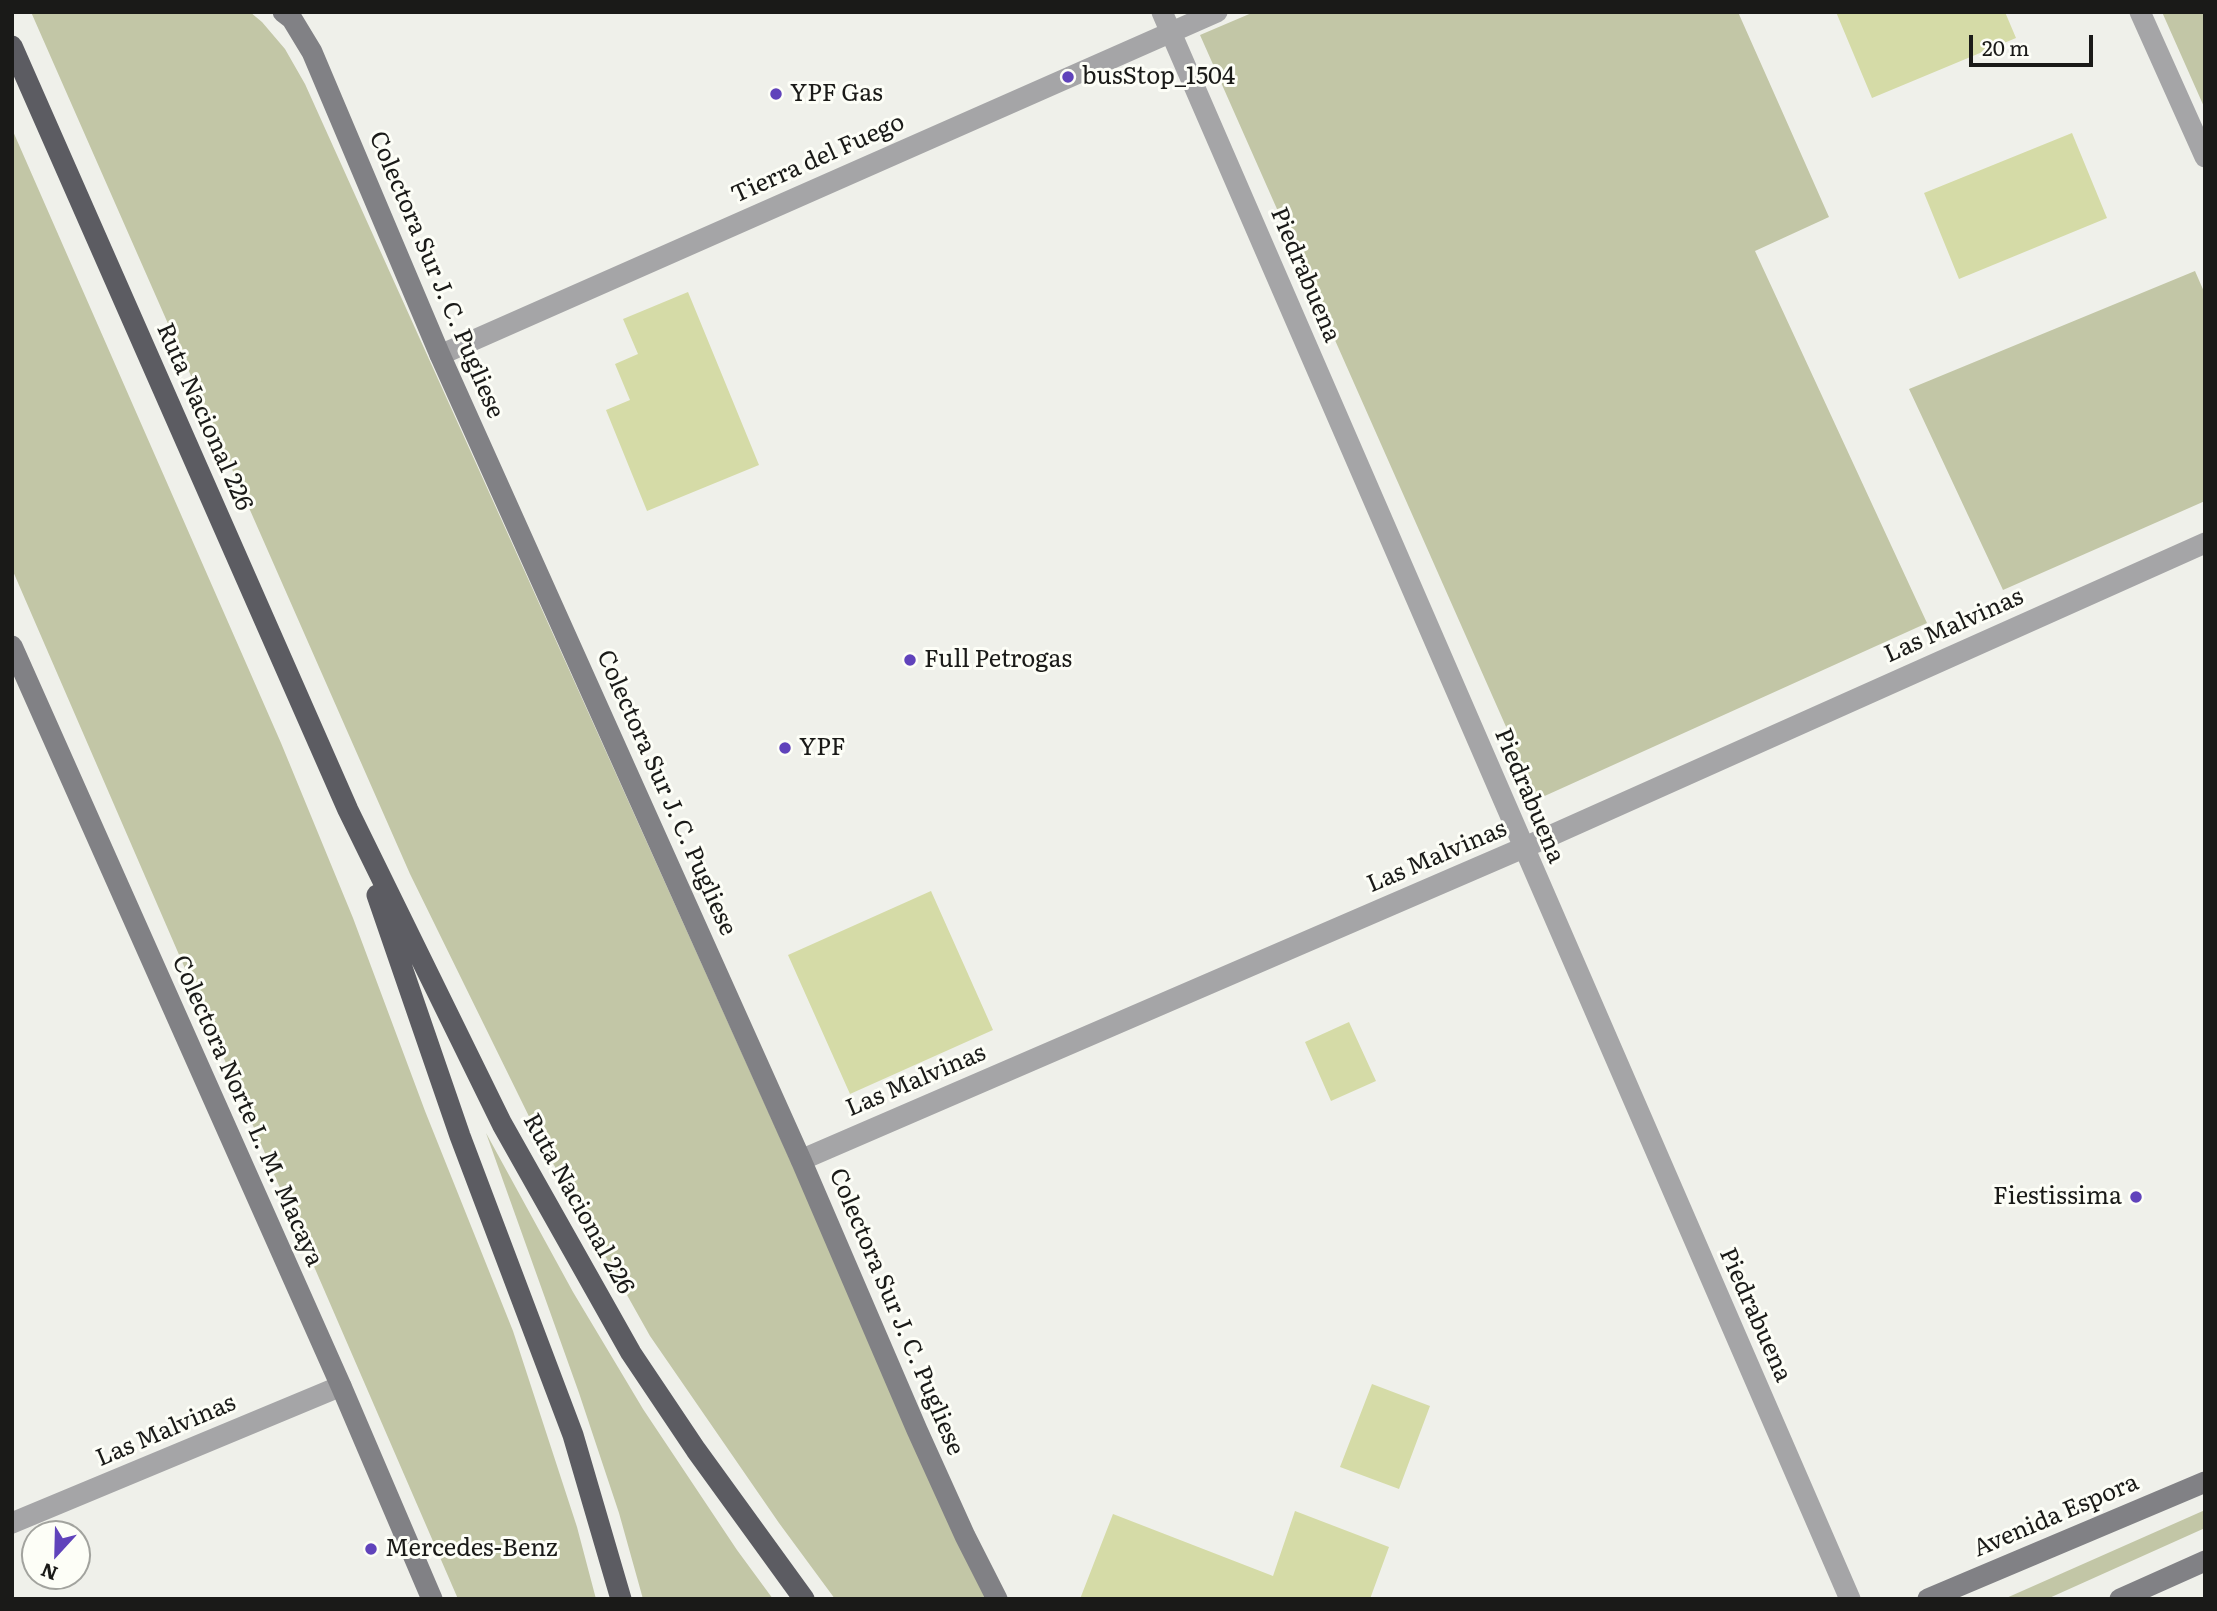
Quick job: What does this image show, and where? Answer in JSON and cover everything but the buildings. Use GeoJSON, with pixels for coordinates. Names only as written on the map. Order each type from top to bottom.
{"type":"FeatureCollection","features":[{"type":"Feature","properties":{"kind":"highway","name":"Ruta Nacional 226"},"geometry":{"type":"LineString","coordinates":[[12,46],[348,810],[502,1124],[631,1353],[696,1450],[804,1599]]}},
{"type":"Feature","properties":{"kind":"highway","name":"Ruta Nacional 226"},"geometry":{"type":"LineString","coordinates":[[348,810],[460,1136],[573,1436],[621,1599]]}},
{"type":"Feature","properties":{"kind":"main road","name":"Colectora Sur J. C. Pugliese"},"geometry":{"type":"LineString","coordinates":[[284,12],[292,19],[312,52],[440,355],[801,1160],[917,1430],[997,1599]]}},
{"type":"Feature","properties":{"kind":"main road","name":"Colectora Norte L. M. Macaya"},"geometry":{"type":"LineString","coordinates":[[12,646],[341,1386],[432,1599]]}},
{"type":"Feature","properties":{"kind":"main road","name":"Avenida Espora"},"geometry":{"type":"LineString","coordinates":[[1928,1599],[2205,1482]]}},
{"type":"Feature","properties":{"kind":"main road"},"geometry":{"type":"LineString","coordinates":[[2120,1599],[2205,1561]]}},
{"type":"Feature","properties":{"kind":"street","name":"Piedrabuena"},"geometry":{"type":"LineString","coordinates":[[1162,12],[1850,1599]]}},
{"type":"Feature","properties":{"kind":"street","name":"Tierra del Fuego"},"geometry":{"type":"LineString","coordinates":[[440,355],[1217,12]]}},
{"type":"Feature","properties":{"kind":"street"},"geometry":{"type":"LineString","coordinates":[[2140,12],[2205,158]]}},
{"type":"Feature","properties":{"kind":"street","name":"Las Malvinas"},"geometry":{"type":"LineString","coordinates":[[801,1160],[1523,848],[2205,543]]}},
{"type":"Feature","properties":{"kind":"street","name":"Las Malvinas"},"geometry":{"type":"LineString","coordinates":[[12,1523],[341,1386]]}},
{"type":"Feature","properties":{"kind":"green space"},"geometry":{"type":"Polygon","coordinates":[[[31,12],[250,12],[285,49],[305,84],[988,1599],[835,1599],[650,1336],[545,1149],[410,874],[31,12]]]}},
{"type":"Feature","properties":{"kind":"green space"},"geometry":{"type":"Polygon","coordinates":[[[1254,12],[1738,12],[1829,217],[1755,251],[1927,623],[1538,799],[1200,35],[1254,12]]]}},
{"type":"Feature","properties":{"kind":"green space"},"geometry":{"type":"Polygon","coordinates":[[[2162,12],[2205,12],[2205,109],[2162,12]]]}},
{"type":"Feature","properties":{"kind":"green space"},"geometry":{"type":"Polygon","coordinates":[[[12,129],[281,743],[353,918],[425,1111],[513,1331],[577,1527],[596,1599],[458,1599],[12,569],[12,129]]]}},
{"type":"Feature","properties":{"kind":"green space"},"geometry":{"type":"Polygon","coordinates":[[[2195,271],[2205,294],[2205,501],[2003,590],[1909,389],[2195,271]]]}},
{"type":"Feature","properties":{"kind":"green space"},"geometry":{"type":"Polygon","coordinates":[[[486,1133],[573,1292],[643,1409],[773,1599],[643,1599],[619,1513],[579,1393],[486,1133]]]}},
{"type":"Feature","properties":{"kind":"green space"},"geometry":{"type":"Polygon","coordinates":[[[2205,1510],[2205,1528],[2047,1599],[2004,1599],[2205,1510]]]}},
{"type":"Feature","properties":{"kind":"place","name":"busStop_1504"},"geometry":{"type":"Point","coordinates":[1068,77]}},
{"type":"Feature","properties":{"kind":"place","name":"YPF Gas"},"geometry":{"type":"Point","coordinates":[776,94]}},
{"type":"Feature","properties":{"kind":"place","name":"Full Petrogas"},"geometry":{"type":"Point","coordinates":[910,660]}},
{"type":"Feature","properties":{"kind":"place","name":"YPF"},"geometry":{"type":"Point","coordinates":[785,748]}},
{"type":"Feature","properties":{"kind":"place","name":"Fiestissima"},"geometry":{"type":"Point","coordinates":[2136,1197]}},
{"type":"Feature","properties":{"kind":"place","name":"Mercedes-Benz"},"geometry":{"type":"Point","coordinates":[371,1549]}}]}
